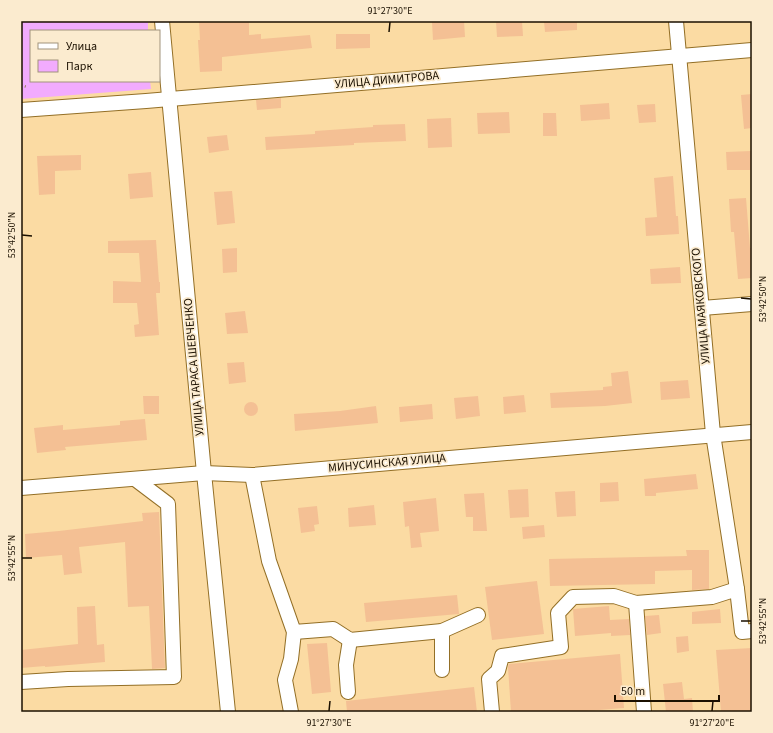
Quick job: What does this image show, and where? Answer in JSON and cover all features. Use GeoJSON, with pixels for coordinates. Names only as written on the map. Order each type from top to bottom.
{"type":"FeatureCollection","features":[{"type":"Feature","properties":{"kind":"street","name":"УЛИЦА ТАРАСА ШЕВЧЕНКО"},"geometry":{"type":"LineString","coordinates":[[162,21],[228,712]]}},
{"type":"Feature","properties":{"kind":"street","name":"УЛИЦА МАЯКОВСКОГО"},"geometry":{"type":"LineString","coordinates":[[676,21],[713,434],[737,589],[742,632],[752,631]]}},
{"type":"Feature","properties":{"kind":"street","name":"УЛИЦА ДИМИТРОВА"},"geometry":{"type":"LineString","coordinates":[[21,110],[752,50]]}},
{"type":"Feature","properties":{"kind":"street"},"geometry":{"type":"LineString","coordinates":[[702,308],[752,304]]}},
{"type":"Feature","properties":{"kind":"street","name":"МИНУСИНСКАЯ УЛИЦА"},"geometry":{"type":"LineString","coordinates":[[21,488],[204,473],[252,475],[713,434],[752,432]]}},
{"type":"Feature","properties":{"kind":"street"},"geometry":{"type":"LineString","coordinates":[[252,475],[270,561],[294,632],[291,659],[285,680],[291,712]]}},
{"type":"Feature","properties":{"kind":"street"},"geometry":{"type":"LineString","coordinates":[[21,682],[68,679],[174,677],[168,504],[135,479]]}},
{"type":"Feature","properties":{"kind":"street"},"geometry":{"type":"LineString","coordinates":[[492,712],[489,679],[498,671],[502,656],[561,647],[558,613],[573,597],[614,596],[636,603],[712,597],[737,589]]}},
{"type":"Feature","properties":{"kind":"street"},"geometry":{"type":"LineString","coordinates":[[636,603],[644,712]]}},
{"type":"Feature","properties":{"kind":"street"},"geometry":{"type":"LineString","coordinates":[[294,632],[333,630],[350,640],[442,631],[478,614]]}},
{"type":"Feature","properties":{"kind":"street"},"geometry":{"type":"LineString","coordinates":[[442,631],[442,670]]}},
{"type":"Feature","properties":{"kind":"street"},"geometry":{"type":"LineString","coordinates":[[348,692],[346,665],[350,640]]}},
{"type":"Feature","properties":{"kind":"path"},"geometry":{"type":"LineString","coordinates":[[21,85],[27,87]]}},
{"type":"Feature","properties":{"kind":"green space"},"geometry":{"type":"Polygon","coordinates":[[[21,21],[148,21],[148,30],[30,30],[30,82],[150,82],[151,89],[21,99],[21,21]]]}},
{"type":"Feature","properties":{"kind":"building"},"geometry":{"type":"Polygon","coordinates":[[[199,21],[249,21],[249,35],[261,34],[261,39],[310,35],[312,48],[222,57],[222,71],[200,72],[198,40],[200,40],[199,21]]]}},
{"type":"Feature","properties":{"kind":"building"},"geometry":{"type":"Polygon","coordinates":[[[464,21],[465,37],[433,40],[432,22],[464,21]]]}},
{"type":"Feature","properties":{"kind":"building"},"geometry":{"type":"Polygon","coordinates":[[[496,21],[522,21],[523,36],[497,37],[496,21]]]}},
{"type":"Feature","properties":{"kind":"building"},"geometry":{"type":"Polygon","coordinates":[[[544,21],[577,21],[577,30],[545,32],[544,21]]]}},
{"type":"Feature","properties":{"kind":"building"},"geometry":{"type":"Polygon","coordinates":[[[336,34],[370,34],[370,48],[336,49],[336,34]]]}},
{"type":"Feature","properties":{"kind":"building"},"geometry":{"type":"Polygon","coordinates":[[[752,94],[752,128],[744,129],[741,95],[752,94]]]}},
{"type":"Feature","properties":{"kind":"building"},"geometry":{"type":"Polygon","coordinates":[[[281,98],[281,108],[257,110],[256,100],[281,98]]]}},
{"type":"Feature","properties":{"kind":"building"},"geometry":{"type":"Polygon","coordinates":[[[609,103],[610,119],[581,121],[580,105],[609,103]]]}},
{"type":"Feature","properties":{"kind":"building"},"geometry":{"type":"Polygon","coordinates":[[[655,104],[656,122],[639,123],[637,105],[655,104]]]}},
{"type":"Feature","properties":{"kind":"building"},"geometry":{"type":"Polygon","coordinates":[[[509,112],[510,133],[478,134],[477,113],[509,112]]]}},
{"type":"Feature","properties":{"kind":"building"},"geometry":{"type":"Polygon","coordinates":[[[543,113],[556,113],[557,136],[543,136],[543,113]]]}},
{"type":"Feature","properties":{"kind":"building"},"geometry":{"type":"Polygon","coordinates":[[[451,118],[452,147],[428,148],[427,119],[451,118]]]}},
{"type":"Feature","properties":{"kind":"building"},"geometry":{"type":"Polygon","coordinates":[[[405,124],[406,141],[354,143],[354,145],[266,150],[265,137],[315,134],[315,131],[373,127],[373,125],[405,124]]]}},
{"type":"Feature","properties":{"kind":"building"},"geometry":{"type":"Polygon","coordinates":[[[227,135],[229,150],[209,153],[207,137],[227,135]]]}},
{"type":"Feature","properties":{"kind":"building"},"geometry":{"type":"Polygon","coordinates":[[[751,151],[752,170],[727,170],[726,152],[751,151]]]}},
{"type":"Feature","properties":{"kind":"building"},"geometry":{"type":"Polygon","coordinates":[[[81,155],[81,170],[55,171],[55,194],[39,195],[37,156],[81,155]]]}},
{"type":"Feature","properties":{"kind":"building"},"geometry":{"type":"Polygon","coordinates":[[[151,172],[153,197],[130,199],[128,174],[151,172]]]}},
{"type":"Feature","properties":{"kind":"building"},"geometry":{"type":"Polygon","coordinates":[[[673,176],[679,234],[646,236],[645,218],[657,217],[654,178],[673,176]]]}},
{"type":"Feature","properties":{"kind":"building"},"geometry":{"type":"Polygon","coordinates":[[[232,191],[235,223],[217,225],[214,192],[232,191]]]}},
{"type":"Feature","properties":{"kind":"building"},"geometry":{"type":"Polygon","coordinates":[[[746,198],[750,248],[752,248],[752,278],[738,279],[734,232],[731,232],[729,199],[746,198]]]}},
{"type":"Feature","properties":{"kind":"building"},"geometry":{"type":"Polygon","coordinates":[[[156,240],[160,282],[160,293],[156,293],[159,335],[135,337],[134,325],[139,324],[137,303],[113,303],[113,281],[141,282],[139,253],[108,253],[108,241],[156,240]]]}},
{"type":"Feature","properties":{"kind":"building"},"geometry":{"type":"Polygon","coordinates":[[[237,248],[237,272],[223,273],[222,249],[237,248]]]}},
{"type":"Feature","properties":{"kind":"building"},"geometry":{"type":"Polygon","coordinates":[[[680,267],[681,283],[651,284],[650,269],[680,267]]]}},
{"type":"Feature","properties":{"kind":"building"},"geometry":{"type":"Polygon","coordinates":[[[245,311],[248,333],[227,334],[225,313],[245,311]]]}},
{"type":"Feature","properties":{"kind":"building"},"geometry":{"type":"Polygon","coordinates":[[[244,362],[246,382],[229,384],[227,363],[244,362]]]}},
{"type":"Feature","properties":{"kind":"building"},"geometry":{"type":"Polygon","coordinates":[[[628,371],[632,403],[605,406],[551,408],[550,393],[603,390],[603,387],[612,386],[611,373],[628,371]]]}},
{"type":"Feature","properties":{"kind":"building"},"geometry":{"type":"Polygon","coordinates":[[[688,380],[690,398],[661,400],[660,382],[688,380]]]}},
{"type":"Feature","properties":{"kind":"building"},"geometry":{"type":"Polygon","coordinates":[[[524,395],[526,412],[504,414],[503,397],[524,395]]]}},
{"type":"Feature","properties":{"kind":"building"},"geometry":{"type":"Polygon","coordinates":[[[143,396],[159,396],[159,414],[144,414],[143,396]]]}},
{"type":"Feature","properties":{"kind":"building"},"geometry":{"type":"Polygon","coordinates":[[[478,396],[480,416],[456,419],[454,398],[478,396]]]}},
{"type":"Feature","properties":{"kind":"building"},"geometry":{"type":"Polygon","coordinates":[[[251,402],[256,404],[258,409],[256,414],[251,416],[246,414],[244,409],[246,404],[251,402]]]}},
{"type":"Feature","properties":{"kind":"building"},"geometry":{"type":"Polygon","coordinates":[[[432,404],[433,419],[400,422],[399,407],[432,404]]]}},
{"type":"Feature","properties":{"kind":"building"},"geometry":{"type":"Polygon","coordinates":[[[376,406],[378,423],[295,431],[294,414],[340,411],[376,406]]]}},
{"type":"Feature","properties":{"kind":"building"},"geometry":{"type":"Polygon","coordinates":[[[145,419],[147,440],[65,447],[66,450],[37,453],[34,428],[63,425],[63,430],[120,425],[120,421],[145,419]]]}},
{"type":"Feature","properties":{"kind":"building"},"geometry":{"type":"Polygon","coordinates":[[[696,474],[698,489],[656,493],[656,496],[645,496],[644,479],[696,474]]]}},
{"type":"Feature","properties":{"kind":"building"},"geometry":{"type":"Polygon","coordinates":[[[618,482],[619,501],[600,502],[600,483],[618,482]]]}},
{"type":"Feature","properties":{"kind":"building"},"geometry":{"type":"Polygon","coordinates":[[[528,489],[529,517],[510,518],[508,490],[528,489]]]}},
{"type":"Feature","properties":{"kind":"building"},"geometry":{"type":"Polygon","coordinates":[[[575,491],[576,516],[557,517],[555,492],[575,491]]]}},
{"type":"Feature","properties":{"kind":"building"},"geometry":{"type":"Polygon","coordinates":[[[484,493],[487,531],[473,531],[473,517],[466,517],[464,494],[484,493]]]}},
{"type":"Feature","properties":{"kind":"building"},"geometry":{"type":"Polygon","coordinates":[[[436,498],[439,531],[420,533],[422,547],[411,548],[409,526],[405,527],[403,502],[436,498]]]}},
{"type":"Feature","properties":{"kind":"building"},"geometry":{"type":"Polygon","coordinates":[[[374,505],[376,525],[349,527],[348,508],[374,505]]]}},
{"type":"Feature","properties":{"kind":"building"},"geometry":{"type":"Polygon","coordinates":[[[317,506],[319,524],[314,525],[315,531],[301,533],[298,508],[317,506]]]}},
{"type":"Feature","properties":{"kind":"building"},"geometry":{"type":"Polygon","coordinates":[[[159,512],[165,668],[152,669],[149,606],[128,607],[125,542],[79,547],[82,573],[64,575],[62,555],[26,558],[25,534],[143,521],[142,513],[159,512]]]}},
{"type":"Feature","properties":{"kind":"building"},"geometry":{"type":"Polygon","coordinates":[[[544,525],[545,537],[523,539],[522,527],[544,525]]]}},
{"type":"Feature","properties":{"kind":"building"},"geometry":{"type":"Polygon","coordinates":[[[686,550],[709,550],[709,589],[692,590],[692,570],[655,571],[655,584],[550,586],[549,559],[687,556],[686,550]]]}},
{"type":"Feature","properties":{"kind":"building"},"geometry":{"type":"Polygon","coordinates":[[[537,581],[544,634],[492,640],[485,587],[537,581]]]}},
{"type":"Feature","properties":{"kind":"building"},"geometry":{"type":"Polygon","coordinates":[[[457,595],[459,614],[366,622],[364,603],[457,595]]]}},
{"type":"Feature","properties":{"kind":"building"},"geometry":{"type":"Polygon","coordinates":[[[95,606],[97,645],[104,644],[105,662],[21,668],[21,650],[78,644],[77,607],[95,606]]]}},
{"type":"Feature","properties":{"kind":"building"},"geometry":{"type":"Polygon","coordinates":[[[609,606],[610,620],[629,619],[630,635],[611,636],[611,633],[575,636],[573,609],[609,606]]]}},
{"type":"Feature","properties":{"kind":"building"},"geometry":{"type":"Polygon","coordinates":[[[720,609],[721,623],[692,624],[692,612],[720,609]]]}},
{"type":"Feature","properties":{"kind":"building"},"geometry":{"type":"Polygon","coordinates":[[[659,615],[661,633],[647,635],[645,616],[659,615]]]}},
{"type":"Feature","properties":{"kind":"building"},"geometry":{"type":"Polygon","coordinates":[[[688,636],[689,651],[677,653],[676,637],[688,636]]]}},
{"type":"Feature","properties":{"kind":"building"},"geometry":{"type":"Polygon","coordinates":[[[327,643],[331,692],[312,694],[307,644],[327,643]]]}},
{"type":"Feature","properties":{"kind":"building"},"geometry":{"type":"Polygon","coordinates":[[[752,648],[752,712],[721,712],[716,650],[752,648]]]}},
{"type":"Feature","properties":{"kind":"building"},"geometry":{"type":"Polygon","coordinates":[[[620,654],[624,708],[574,712],[511,712],[509,664],[620,654]]]}},
{"type":"Feature","properties":{"kind":"building"},"geometry":{"type":"Polygon","coordinates":[[[682,682],[684,699],[692,698],[693,712],[666,712],[663,684],[682,682]]]}},
{"type":"Feature","properties":{"kind":"building"},"geometry":{"type":"Polygon","coordinates":[[[474,687],[477,712],[347,712],[346,701],[474,687]]]}}]}
